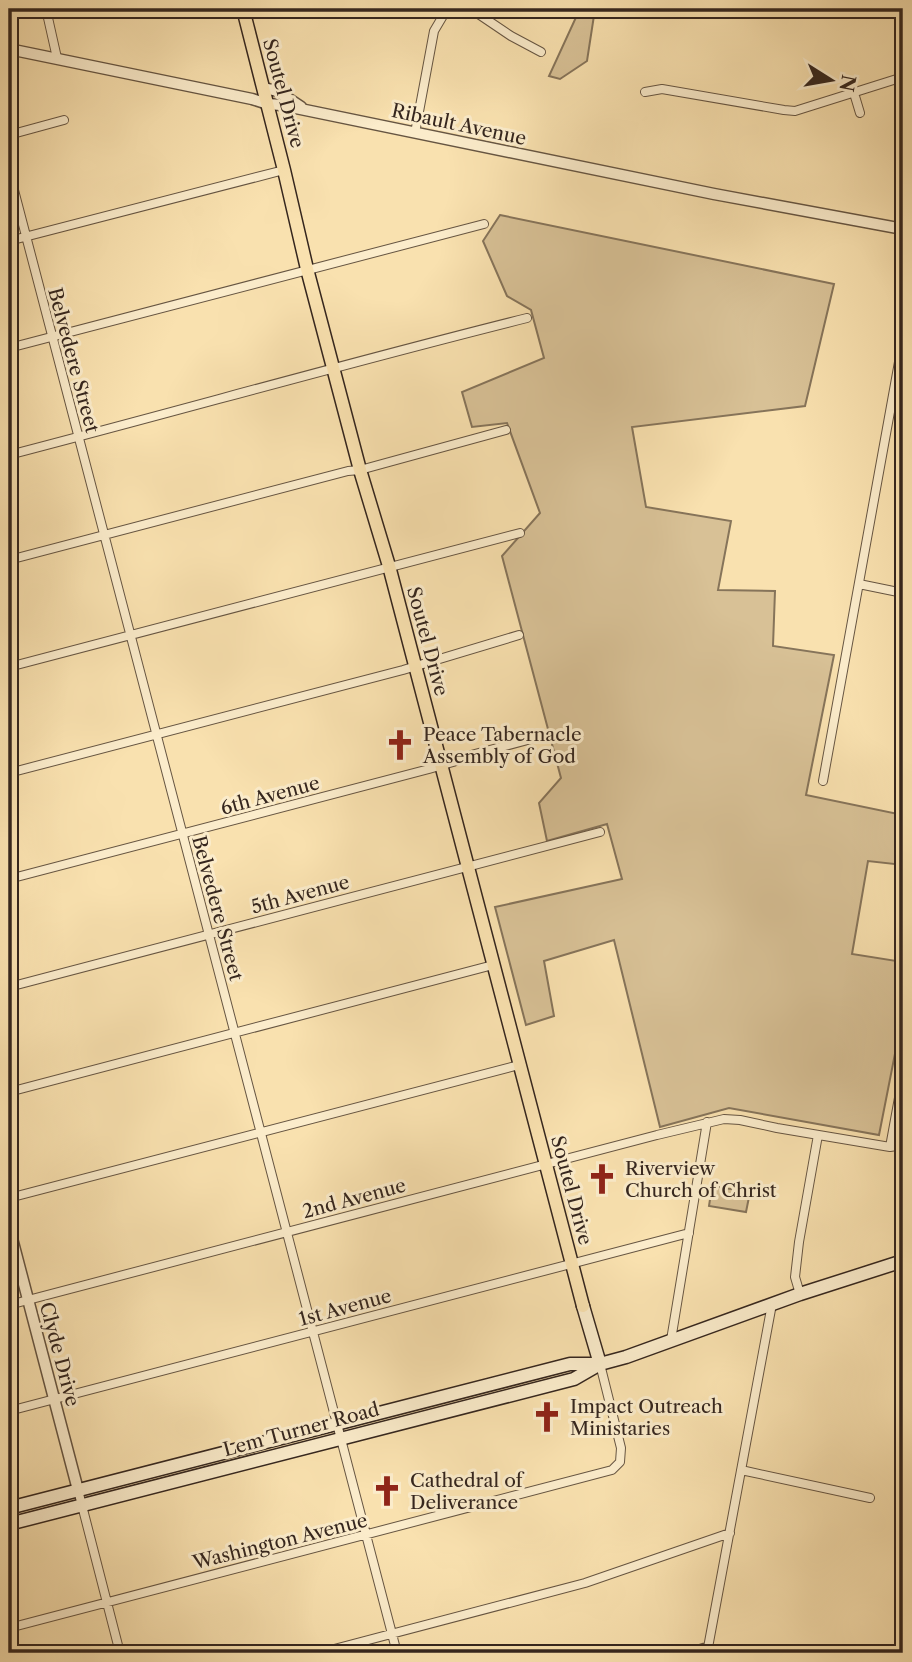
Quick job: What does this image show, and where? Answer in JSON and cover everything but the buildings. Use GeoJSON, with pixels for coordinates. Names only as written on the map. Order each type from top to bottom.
{"type":"FeatureCollection","features":[{"type":"Feature","properties":{"kind":"main road","name":"Soutel Drive"},"geometry":{"type":"LineString","coordinates":[[243,9],[285,170],[307,269],[360,470],[389,566],[600,1364]]}},
{"type":"Feature","properties":{"kind":"main road","name":"Lem Turner Road"},"geometry":{"type":"LineString","coordinates":[[9,1524],[574,1378],[600,1364],[874,1269],[903,1262]]}},
{"type":"Feature","properties":{"kind":"main road","name":"Lem Turner Road"},"geometry":{"type":"LineString","coordinates":[[9,1508],[570,1364],[600,1364]]}},
{"type":"Feature","properties":{"kind":"street"},"geometry":{"type":"LineString","coordinates":[[46,9],[57,58]]}},
{"type":"Feature","properties":{"kind":"street"},"geometry":{"type":"LineString","coordinates":[[415,132],[434,31],[447,9]]}},
{"type":"Feature","properties":{"kind":"street"},"geometry":{"type":"LineString","coordinates":[[471,9],[541,52]]}},
{"type":"Feature","properties":{"kind":"street","name":"Ribault Avenue"},"geometry":{"type":"LineString","coordinates":[[9,49],[714,194],[903,229]]}},
{"type":"Feature","properties":{"kind":"street"},"geometry":{"type":"LineString","coordinates":[[645,92],[662,89],[795,111],[903,77]]}},
{"type":"Feature","properties":{"kind":"street"},"geometry":{"type":"LineString","coordinates":[[264,88],[277,91],[307,110]]}},
{"type":"Feature","properties":{"kind":"street"},"geometry":{"type":"LineString","coordinates":[[854,93],[860,113]]}},
{"type":"Feature","properties":{"kind":"street"},"geometry":{"type":"LineString","coordinates":[[9,135],[64,120]]}},
{"type":"Feature","properties":{"kind":"street"},"geometry":{"type":"LineString","coordinates":[[9,241],[285,170]]}},
{"type":"Feature","properties":{"kind":"street","name":"Belvedere Street"},"geometry":{"type":"LineString","coordinates":[[9,172],[397,1653]]}},
{"type":"Feature","properties":{"kind":"street"},"geometry":{"type":"LineString","coordinates":[[9,348],[484,225]]}},
{"type":"Feature","properties":{"kind":"street"},"geometry":{"type":"LineString","coordinates":[[9,455],[527,318]]}},
{"type":"Feature","properties":{"kind":"street"},"geometry":{"type":"LineString","coordinates":[[822,781],[903,340]]}},
{"type":"Feature","properties":{"kind":"street"},"geometry":{"type":"LineString","coordinates":[[9,560],[506,430]]}},
{"type":"Feature","properties":{"kind":"street"},"geometry":{"type":"LineString","coordinates":[[9,667],[520,533]]}},
{"type":"Feature","properties":{"kind":"street"},"geometry":{"type":"LineString","coordinates":[[859,584],[903,593]]}},
{"type":"Feature","properties":{"kind":"street"},"geometry":{"type":"LineString","coordinates":[[9,773],[415,666],[519,635]]}},
{"type":"Feature","properties":{"kind":"street","name":"6th Avenue"},"geometry":{"type":"LineString","coordinates":[[9,879],[441,766],[539,737]]}},
{"type":"Feature","properties":{"kind":"street","name":"5th Avenue"},"geometry":{"type":"LineString","coordinates":[[9,986],[600,832]]}},
{"type":"Feature","properties":{"kind":"street"},"geometry":{"type":"LineString","coordinates":[[9,1092],[494,965]]}},
{"type":"Feature","properties":{"kind":"street"},"geometry":{"type":"LineString","coordinates":[[9,1198],[519,1065]]}},
{"type":"Feature","properties":{"kind":"street"},"geometry":{"type":"LineString","coordinates":[[890,1147],[903,1076]]}},
{"type":"Feature","properties":{"kind":"street","name":"2nd Avenue"},"geometry":{"type":"LineString","coordinates":[[9,1305],[707,1122],[740,1119],[890,1147],[903,1146]]}},
{"type":"Feature","properties":{"kind":"street"},"geometry":{"type":"LineString","coordinates":[[671,1340],[707,1122]]}},
{"type":"Feature","properties":{"kind":"street"},"geometry":{"type":"LineString","coordinates":[[800,1294],[795,1277],[799,1241],[818,1135]]}},
{"type":"Feature","properties":{"kind":"street","name":"Clyde Drive"},"geometry":{"type":"LineString","coordinates":[[9,1227],[78,1490]]}},
{"type":"Feature","properties":{"kind":"street","name":"1st Avenue"},"geometry":{"type":"LineString","coordinates":[[9,1411],[689,1233]]}},
{"type":"Feature","properties":{"kind":"street"},"geometry":{"type":"LineString","coordinates":[[687,1653],[708,1649],[772,1304]]}},
{"type":"Feature","properties":{"kind":"street","name":"Washington Avenue"},"geometry":{"type":"LineString","coordinates":[[9,1628],[612,1470],[620,1462],[621,1448],[600,1364]]}},
{"type":"Feature","properties":{"kind":"street"},"geometry":{"type":"LineString","coordinates":[[741,1470],[870,1498]]}},
{"type":"Feature","properties":{"kind":"street"},"geometry":{"type":"LineString","coordinates":[[78,1490],[120,1653]]}},
{"type":"Feature","properties":{"kind":"street"},"geometry":{"type":"LineString","coordinates":[[319,1653],[585,1583],[730,1534]]}},
{"type":"Feature","properties":{"kind":"shaded area"},"geometry":{"type":"Polygon","coordinates":[[[576,9],[595,9],[587,61],[560,79],[549,76],[578,13],[576,9]]]}},
{"type":"Feature","properties":{"kind":"shaded area"},"geometry":{"type":"Polygon","coordinates":[[[500,215],[834,284],[805,406],[632,427],[646,507],[731,521],[718,590],[775,591],[773,646],[834,655],[806,795],[903,815],[903,865],[868,861],[852,954],[903,962],[903,1013],[879,1135],[729,1108],[660,1127],[614,940],[544,961],[554,1016],[526,1025],[495,907],[622,879],[607,824],[547,841],[539,803],[561,778],[502,556],[540,513],[507,423],[472,427],[462,392],[544,358],[531,310],[507,296],[483,241],[500,215]]]}},
{"type":"Feature","properties":{"kind":"shaded area"},"geometry":{"type":"Polygon","coordinates":[[[712,1186],[750,1192],[746,1212],[709,1206],[712,1186]]]}},
{"type":"Feature","properties":{"kind":"place","name":"Peace Tabernacle Assembly of God"},"geometry":{"type":"Point","coordinates":[400,745]}},
{"type":"Feature","properties":{"kind":"place","name":"Riverview Church of Christ"},"geometry":{"type":"Point","coordinates":[602,1179]}},
{"type":"Feature","properties":{"kind":"place","name":"Impact Outreach Ministaries"},"geometry":{"type":"Point","coordinates":[547,1417]}},
{"type":"Feature","properties":{"kind":"place","name":"Cathedral of Deliverance"},"geometry":{"type":"Point","coordinates":[387,1491]}}]}
